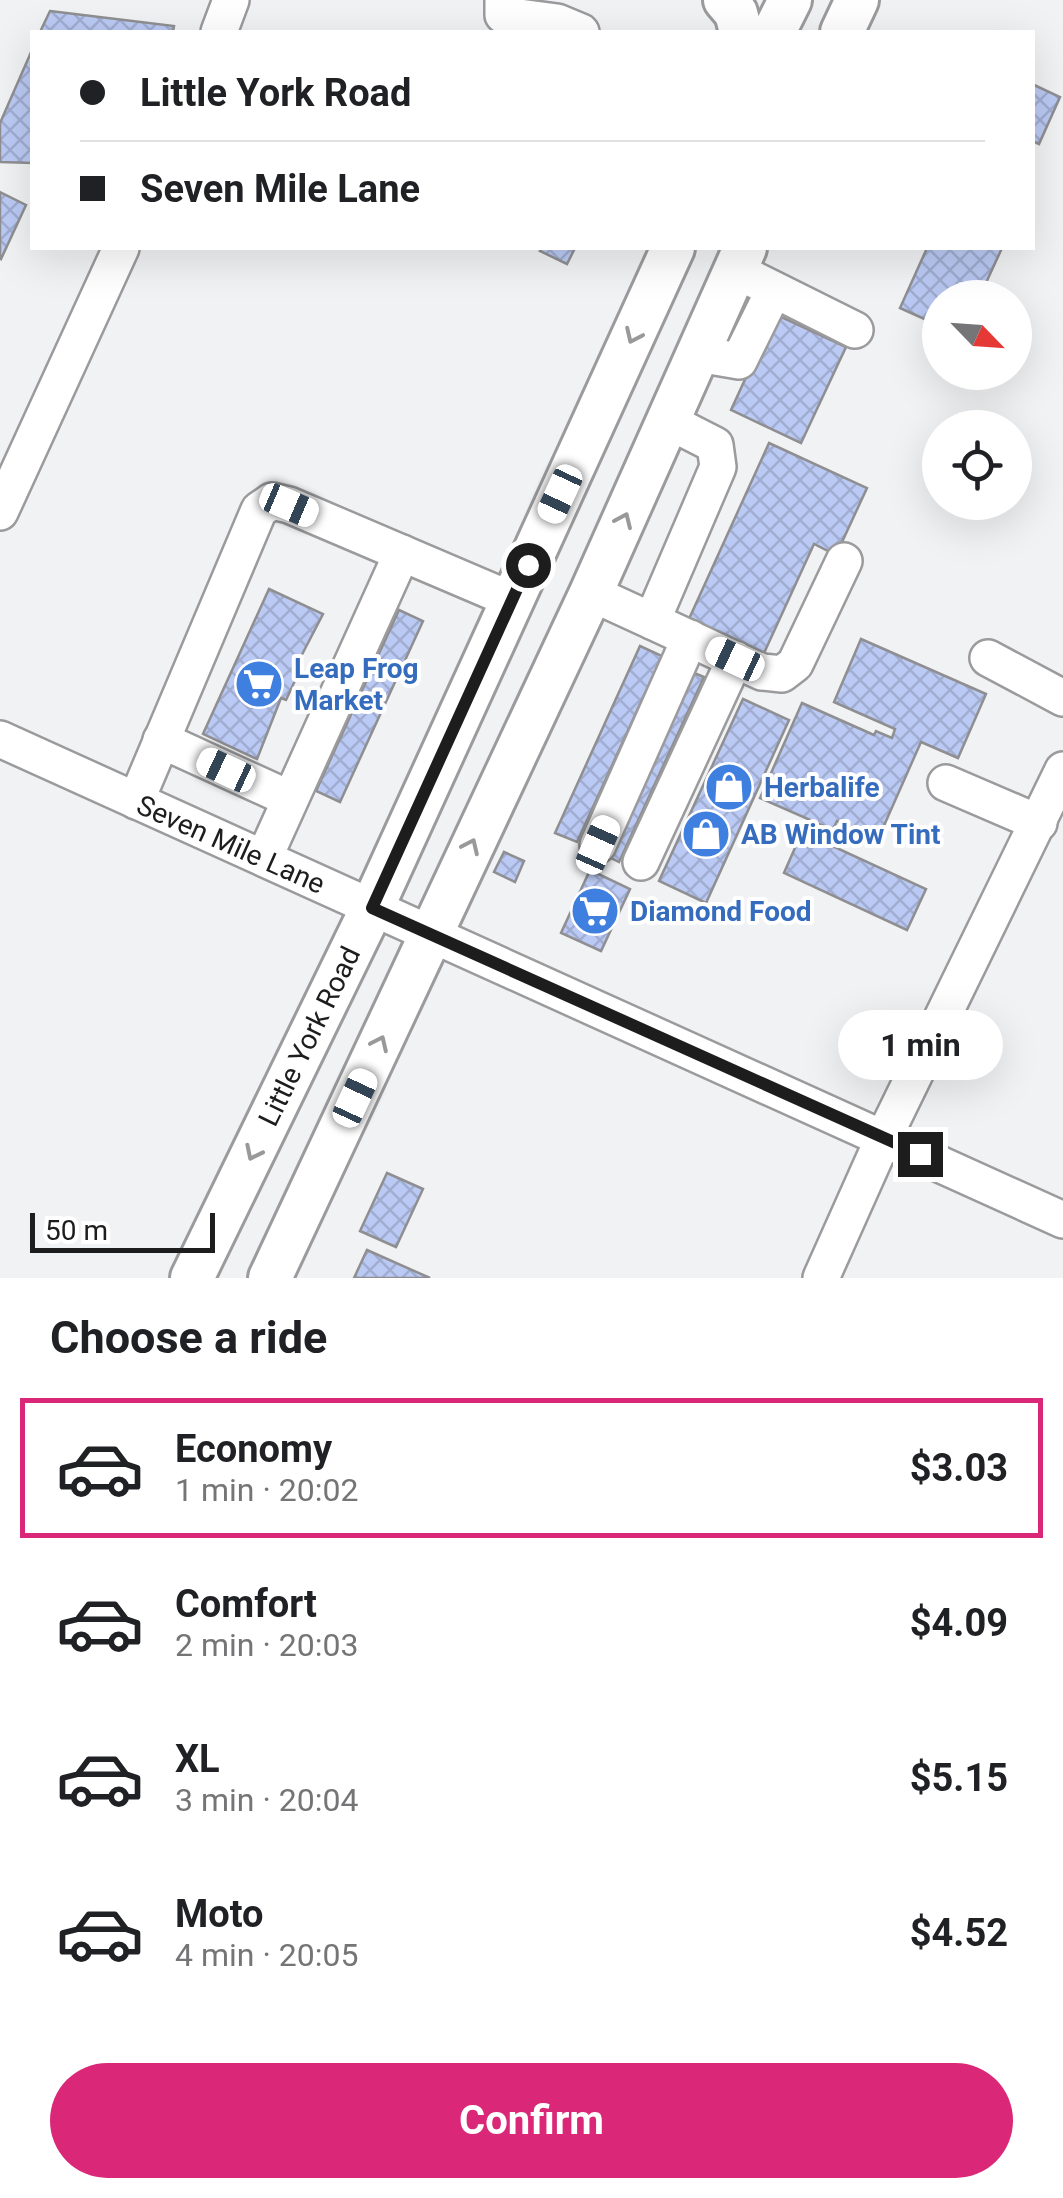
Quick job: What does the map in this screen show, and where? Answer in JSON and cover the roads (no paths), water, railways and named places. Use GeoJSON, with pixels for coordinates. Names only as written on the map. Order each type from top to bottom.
{"type":"FeatureCollection","features":[{"type":"Feature","properties":{"kind":"main road"},"geometry":{"type":"LineString","coordinates":[[725,0],[736,13],[740,30]]}},
{"type":"Feature","properties":{"kind":"main road"},"geometry":{"type":"LineString","coordinates":[[775,30],[790,0]]}},
{"type":"Feature","properties":{"kind":"main road"},"geometry":{"type":"LineString","coordinates":[[843,30],[857,0]]}},
{"type":"Feature","properties":{"kind":"main road","name":"Little York Road"},"geometry":{"type":"LineString","coordinates":[[192,1278],[372,908],[672,250]]}},
{"type":"Feature","properties":{"kind":"main road"},"geometry":{"type":"LineString","coordinates":[[270,1278],[592,593],[740,259]]}},
{"type":"Feature","properties":{"kind":"street"},"geometry":{"type":"LineString","coordinates":[[220,30],[230,0]]}},
{"type":"Feature","properties":{"kind":"street"},"geometry":{"type":"LineString","coordinates":[[499,16],[558,22],[576,30]]}},
{"type":"Feature","properties":{"kind":"street"},"geometry":{"type":"LineString","coordinates":[[0,512],[120,250]]}},
{"type":"Feature","properties":{"kind":"street"},"geometry":{"type":"LineString","coordinates":[[740,259],[774,290],[855,330]]}},
{"type":"Feature","properties":{"kind":"street"},"geometry":{"type":"LineString","coordinates":[[698,354],[740,361],[774,290]]}},
{"type":"Feature","properties":{"kind":"street"},"geometry":{"type":"LineString","coordinates":[[652,620],[718,467],[715,446],[668,420]]}},
{"type":"Feature","properties":{"kind":"street"},"geometry":{"type":"LineString","coordinates":[[136,801],[259,510],[272,501],[512,600]]}},
{"type":"Feature","properties":{"kind":"street"},"geometry":{"type":"LineString","coordinates":[[264,858],[402,554]]}},
{"type":"Feature","properties":{"kind":"street"},"geometry":{"type":"LineString","coordinates":[[592,593],[773,675],[790,670],[844,561]]}},
{"type":"Feature","properties":{"kind":"street"},"geometry":{"type":"LineString","coordinates":[[598,845],[690,638]]}},
{"type":"Feature","properties":{"kind":"street"},"geometry":{"type":"LineString","coordinates":[[988,658],[1063,698]]}},
{"type":"Feature","properties":{"kind":"street"},"geometry":{"type":"LineString","coordinates":[[641,862],[735,659]]}},
{"type":"Feature","properties":{"kind":"street","name":"Seven Mile Lane"},"geometry":{"type":"LineString","coordinates":[[0,739],[1063,1220]]}},
{"type":"Feature","properties":{"kind":"street"},"geometry":{"type":"LineString","coordinates":[[161,740],[290,800]]}},
{"type":"Feature","properties":{"kind":"street"},"geometry":{"type":"LineString","coordinates":[[822,1278],[884,1137],[1063,770]]}},
{"type":"Feature","properties":{"kind":"street"},"geometry":{"type":"LineString","coordinates":[[946,783],[1040,822]]}},
{"type":"Feature","properties":{"kind":"place","name":"Leap Frog Market"},"geometry":{"type":"Point","coordinates":[259,684]}},
{"type":"Feature","properties":{"kind":"place","name":"Herbalife"},"geometry":{"type":"Point","coordinates":[729,787]}},
{"type":"Feature","properties":{"kind":"place","name":"AB Window Tint"},"geometry":{"type":"Point","coordinates":[706,834]}},
{"type":"Feature","properties":{"kind":"place","name":"Diamond Food"},"geometry":{"type":"Point","coordinates":[595,911]}}]}
